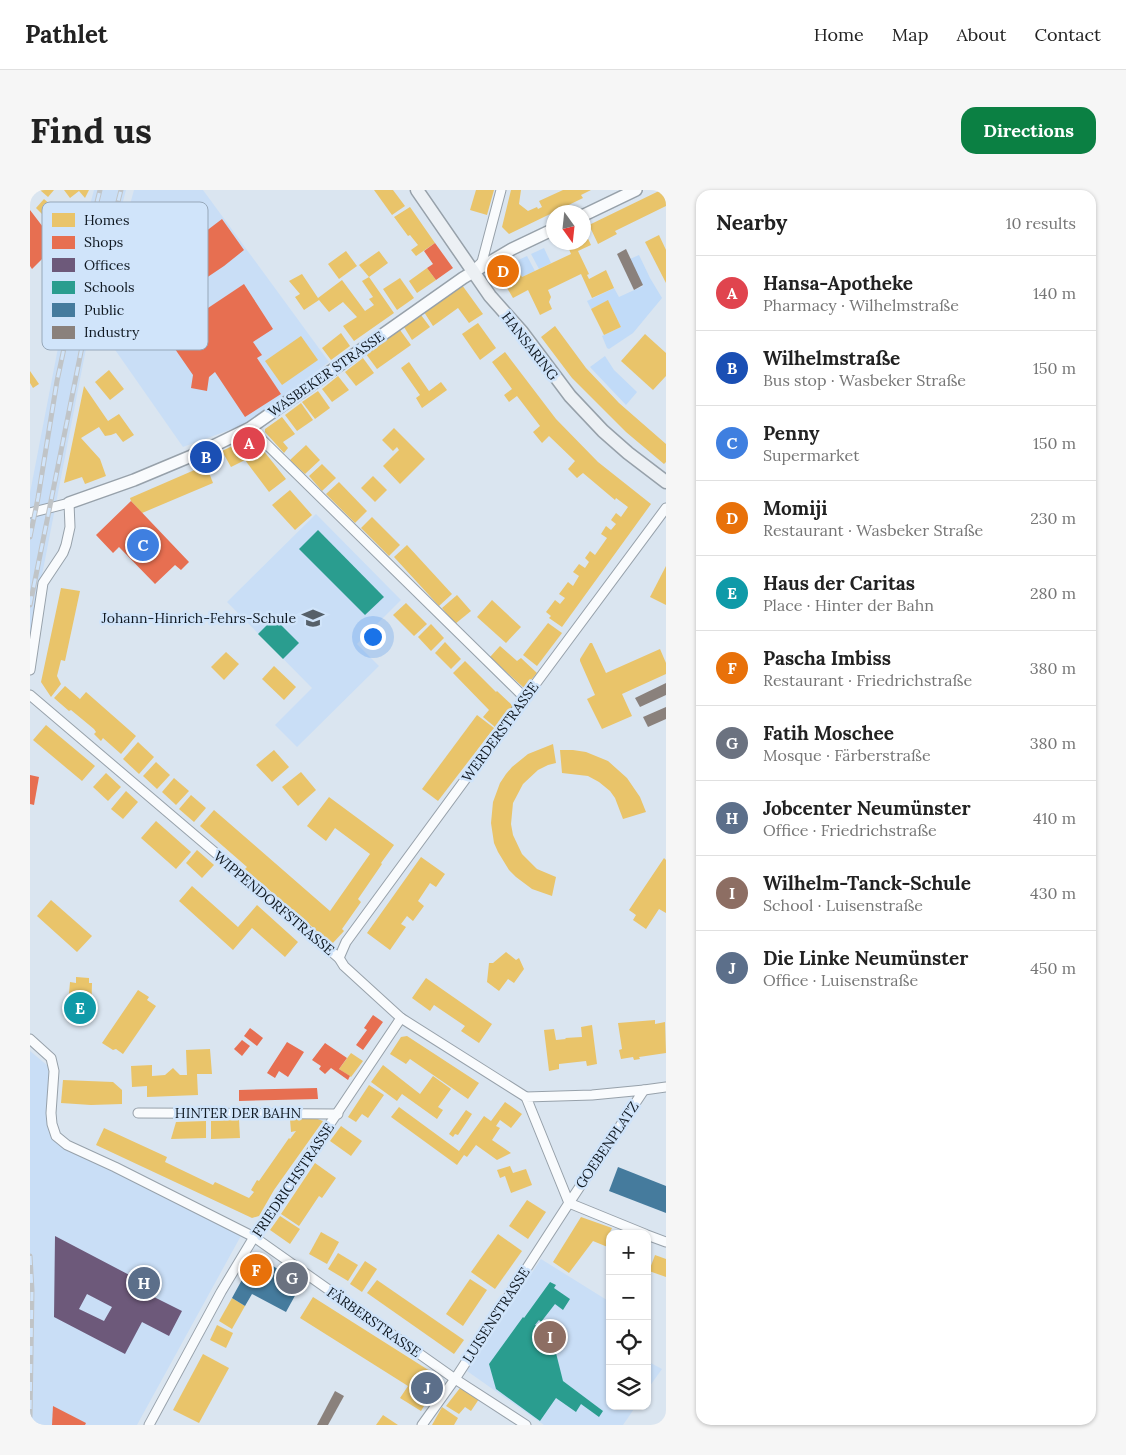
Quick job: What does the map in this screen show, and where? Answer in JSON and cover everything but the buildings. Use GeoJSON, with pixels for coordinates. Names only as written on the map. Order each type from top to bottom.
{"type":"FeatureCollection","features":[{"type":"Feature","properties":{"kind":"main road","name":"HANSARING"},"geometry":{"type":"LineString","coordinates":[[417,190],[490,296],[522,332],[570,396],[603,431],[666,482]]}},
{"type":"Feature","properties":{"kind":"street"},"geometry":{"type":"LineString","coordinates":[[473,271],[482,262],[501,190]]}},
{"type":"Feature","properties":{"kind":"street"},"geometry":{"type":"LineString","coordinates":[[591,212],[636,190]]}},
{"type":"Feature","properties":{"kind":"street","name":"WASBEKER STRASSE"},"geometry":{"type":"LineString","coordinates":[[30,513],[69,503],[134,480],[201,452],[250,428],[473,271],[546,233]]}},
{"type":"Feature","properties":{"kind":"street"},"geometry":{"type":"LineString","coordinates":[[250,428],[525,698]]}},
{"type":"Feature","properties":{"kind":"street"},"geometry":{"type":"LineString","coordinates":[[30,670],[43,583],[63,553],[66,545],[70,527],[69,503]]}},
{"type":"Feature","properties":{"kind":"street","name":"WERDERSTRASSE"},"geometry":{"type":"LineString","coordinates":[[339,958],[346,942],[666,508]]}},
{"type":"Feature","properties":{"kind":"street","name":"WIPPENDORFSTRASSE"},"geometry":{"type":"LineString","coordinates":[[30,695],[339,958],[344,966],[401,1018],[526,1098]]}},
{"type":"Feature","properties":{"kind":"street","name":"FRIEDRICHSTRASSE"},"geometry":{"type":"LineString","coordinates":[[149,1425],[221,1292],[254,1237],[401,1018]]}},
{"type":"Feature","properties":{"kind":"street","name":"FÄRBERSTRASSE"},"geometry":{"type":"LineString","coordinates":[[30,1039],[51,1058],[54,1071],[52,1124],[56,1136],[66,1145],[123,1171],[254,1237],[455,1379],[526,1425]]}},
{"type":"Feature","properties":{"kind":"street"},"geometry":{"type":"LineString","coordinates":[[644,1090],[666,1087]]}},
{"type":"Feature","properties":{"kind":"street","name":"GOEBENPLATZ"},"geometry":{"type":"LineString","coordinates":[[569,1204],[526,1098],[644,1090]]}},
{"type":"Feature","properties":{"kind":"street","name":"GOEBENPLATZ"},"geometry":{"type":"LineString","coordinates":[[569,1204],[644,1090]]}},
{"type":"Feature","properties":{"kind":"street","name":"HINTER DER BAHN"},"geometry":{"type":"LineString","coordinates":[[138,1113],[338,1114]]}},
{"type":"Feature","properties":{"kind":"street"},"geometry":{"type":"LineString","coordinates":[[569,1204],[636,1230]]}},
{"type":"Feature","properties":{"kind":"street","name":"LUISENSTRASSE"},"geometry":{"type":"LineString","coordinates":[[422,1425],[455,1379],[569,1204]]}},
{"type":"Feature","properties":{"kind":"street"},"geometry":{"type":"LineString","coordinates":[[651,1236],[666,1242]]}},
{"type":"Feature","properties":{"kind":"shaded area"},"geometry":{"type":"Polygon","coordinates":[[[94,190],[126,190],[123,202],[91,202],[94,190]]]}},
{"type":"Feature","properties":{"kind":"shaded area"},"geometry":{"type":"Polygon","coordinates":[[[134,190],[203,190],[329,362],[246,424],[183,447],[115,350],[208,350],[208,202],[131,202],[134,190]]]}},
{"type":"Feature","properties":{"kind":"shaded area"},"geometry":{"type":"Polygon","coordinates":[[[544,248],[551,263],[539,269],[531,254],[544,248]]]}},
{"type":"Feature","properties":{"kind":"shaded area"},"geometry":{"type":"Polygon","coordinates":[[[639,255],[662,298],[633,333],[609,349],[602,336],[621,327],[608,301],[591,309],[587,301],[614,288],[619,297],[643,286],[630,259],[639,255]]]}},
{"type":"Feature","properties":{"kind":"shaded area"},"geometry":{"type":"Polygon","coordinates":[[[527,256],[535,271],[522,277],[514,262],[527,256]]]}},
{"type":"Feature","properties":{"kind":"shaded area"},"geometry":{"type":"Polygon","coordinates":[[[58,350],[86,350],[30,637],[30,493],[58,350]]]}},
{"type":"Feature","properties":{"kind":"shaded area"},"geometry":{"type":"Polygon","coordinates":[[[605,356],[614,370],[637,392],[626,405],[590,367],[605,356]]]}},
{"type":"Feature","properties":{"kind":"shaded area","name":"Johann-Hinrich-Fehrs-Schule"},"geometry":{"type":"Polygon","coordinates":[[[316,514],[401,600],[357,644],[379,666],[297,747],[275,725],[312,688],[227,602],[316,514]]]}},
{"type":"Feature","properties":{"kind":"shaded area"},"geometry":{"type":"Polygon","coordinates":[[[30,1051],[54,1071],[56,1136],[243,1232],[137,1425],[30,1425],[30,1051]]]}},
{"type":"Feature","properties":{"kind":"shaded area"},"geometry":{"type":"Polygon","coordinates":[[[541,1259],[606,1300],[606,1410],[633,1410],[623,1425],[544,1425],[467,1371],[541,1259]]]}},
{"type":"Feature","properties":{"kind":"shaded area"},"geometry":{"type":"Polygon","coordinates":[[[651,1363],[662,1369],[651,1384],[651,1363]]]}},
{"type":"Feature","properties":{"kind":"railway"},"geometry":{"type":"LineString","coordinates":[[97,202],[100,190]]}},
{"type":"Feature","properties":{"kind":"railway"},"geometry":{"type":"LineString","coordinates":[[118,202],[121,190]]}},
{"type":"Feature","properties":{"kind":"railway"},"geometry":{"type":"LineString","coordinates":[[30,537],[64,350]]}},
{"type":"Feature","properties":{"kind":"railway"},"geometry":{"type":"LineString","coordinates":[[30,605],[81,350]]}},
{"type":"Feature","properties":{"kind":"railway"},"geometry":{"type":"LineString","coordinates":[[30,1256],[32,1290],[30,1417]]}},
{"type":"Feature","properties":{"kind":"place","name":"Momiji"},"geometry":{"type":"Point","coordinates":[503,271]}},
{"type":"Feature","properties":{"kind":"place","name":"Hansa-Apotheke"},"geometry":{"type":"Point","coordinates":[249,443]}},
{"type":"Feature","properties":{"kind":"place","name":"Wilhelmstraße"},"geometry":{"type":"Point","coordinates":[206,457]}},
{"type":"Feature","properties":{"kind":"place","name":"Penny"},"geometry":{"type":"Point","coordinates":[143,545]}},
{"type":"Feature","properties":{"kind":"place","name":"Johann-Hinrich-Fehrs-Schule"},"geometry":{"type":"Point","coordinates":[313,618]}},
{"type":"Feature","properties":{"kind":"place","name":"Haus der Caritas"},"geometry":{"type":"Point","coordinates":[80,1008]}},
{"type":"Feature","properties":{"kind":"place","name":"Pascha Imbiss"},"geometry":{"type":"Point","coordinates":[256,1270]}},
{"type":"Feature","properties":{"kind":"place","name":"Fatih Moschee"},"geometry":{"type":"Point","coordinates":[292,1278]}},
{"type":"Feature","properties":{"kind":"place","name":"Jobcenter Neumünster"},"geometry":{"type":"Point","coordinates":[144,1283]}},
{"type":"Feature","properties":{"kind":"place","name":"Wilhelm-Tanck-Schule"},"geometry":{"type":"Point","coordinates":[550,1337]}},
{"type":"Feature","properties":{"kind":"place","name":"Die Linke Neumünster"},"geometry":{"type":"Point","coordinates":[427,1388]}}]}
